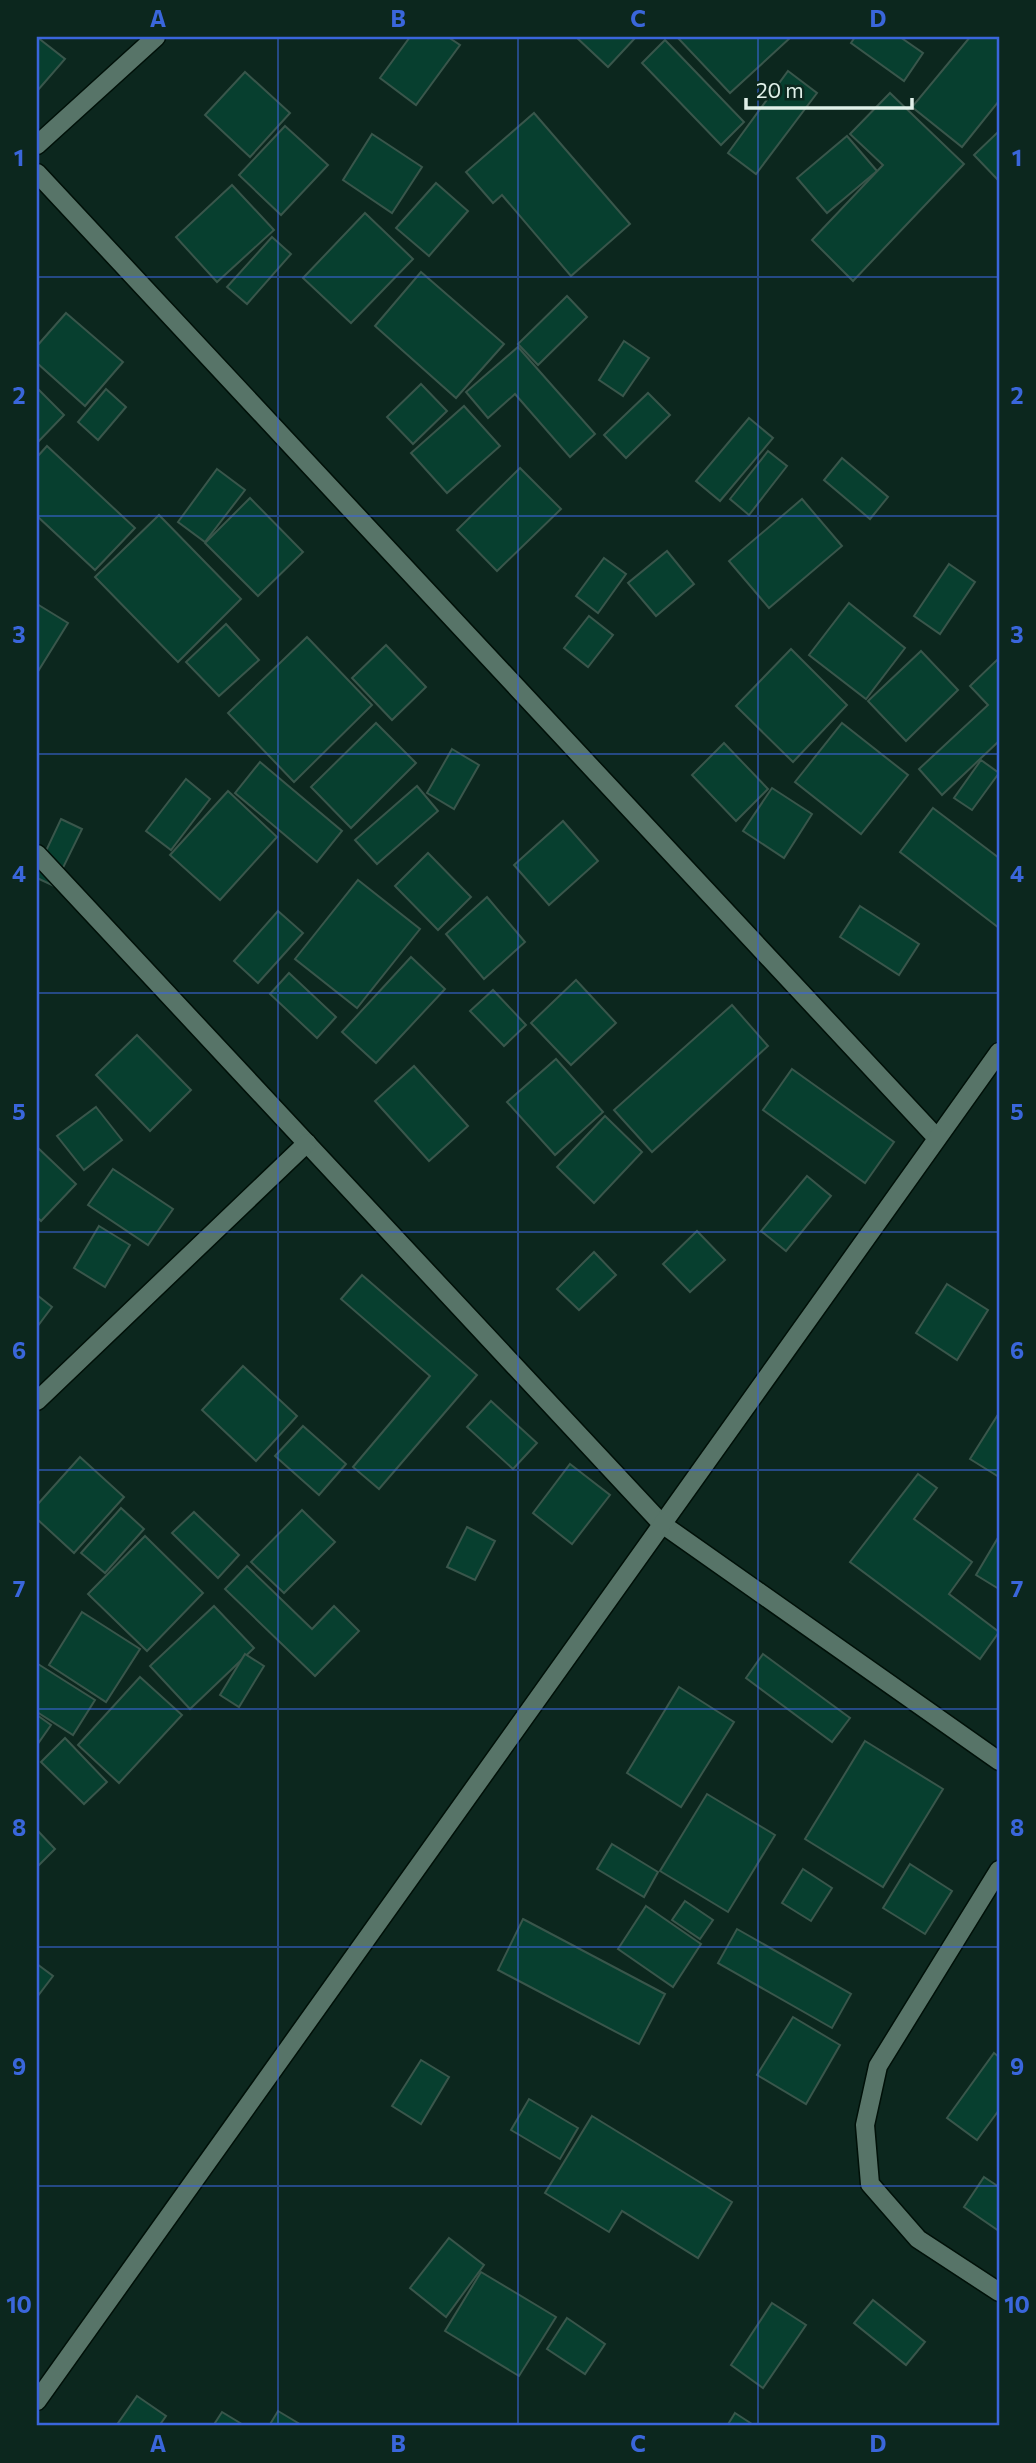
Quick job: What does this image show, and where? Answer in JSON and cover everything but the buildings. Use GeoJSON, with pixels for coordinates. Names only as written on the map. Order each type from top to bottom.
{"type":"FeatureCollection","features":[{"type":"Feature","properties":{"kind":"street"},"geometry":{"type":"LineString","coordinates":[[37,145],[156,37]]}},
{"type":"Feature","properties":{"kind":"street"},"geometry":{"type":"LineString","coordinates":[[37,173],[937,1138]]}},
{"type":"Feature","properties":{"kind":"street"},"geometry":{"type":"LineString","coordinates":[[37,854],[662,1524],[999,1761]]}},
{"type":"Feature","properties":{"kind":"street"},"geometry":{"type":"LineString","coordinates":[[37,2401],[999,1052]]}},
{"type":"Feature","properties":{"kind":"street"},"geometry":{"type":"LineString","coordinates":[[37,1401],[307,1143]]}},
{"type":"Feature","properties":{"kind":"street"},"geometry":{"type":"LineString","coordinates":[[999,1870],[878,2066],[865,2125],[870,2184],[918,2239],[999,2292]]}}]}
